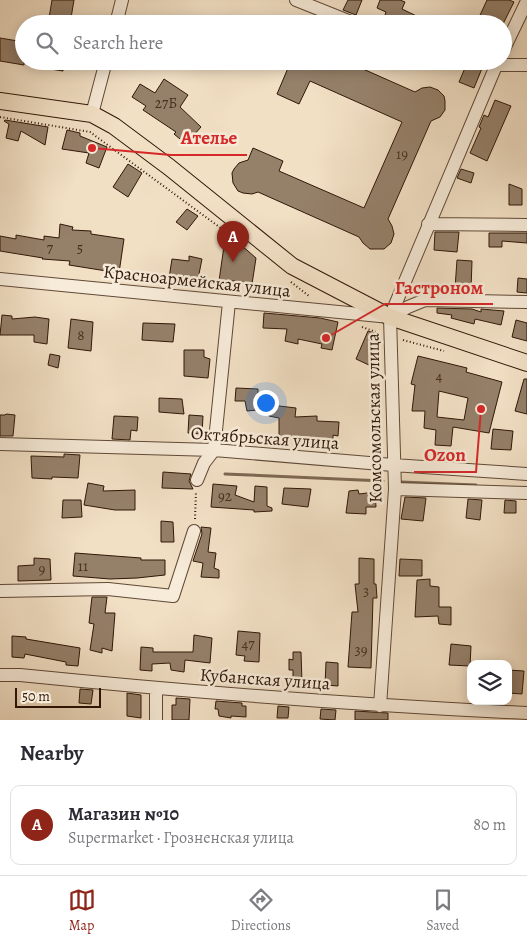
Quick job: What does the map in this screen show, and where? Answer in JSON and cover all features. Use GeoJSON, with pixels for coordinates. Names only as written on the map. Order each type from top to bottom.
{"type":"FeatureCollection","features":[{"type":"Feature","properties":{"kind":"main road"},"geometry":{"type":"LineString","coordinates":[[0,101],[92,114],[114,126],[169,167],[292,266],[390,317],[527,363]]}},
{"type":"Feature","properties":{"kind":"street"},"geometry":{"type":"LineString","coordinates":[[118,15],[122,0]]}},
{"type":"Feature","properties":{"kind":"street"},"geometry":{"type":"LineString","coordinates":[[296,0],[334,15]]}},
{"type":"Feature","properties":{"kind":"street"},"geometry":{"type":"LineString","coordinates":[[512,32],[527,1]]}},
{"type":"Feature","properties":{"kind":"street"},"geometry":{"type":"LineString","coordinates":[[512,64],[527,65]]}},
{"type":"Feature","properties":{"kind":"street"},"geometry":{"type":"LineString","coordinates":[[92,114],[104,70]]}},
{"type":"Feature","properties":{"kind":"street","name":"Комсомольская улица"},"geometry":{"type":"LineString","coordinates":[[380,706],[395,488],[390,317],[494,70]]}},
{"type":"Feature","properties":{"kind":"street"},"geometry":{"type":"LineString","coordinates":[[428,224],[527,225]]}},
{"type":"Feature","properties":{"kind":"street","name":"Красноармейская улица"},"geometry":{"type":"LineString","coordinates":[[0,279],[390,317]]}},
{"type":"Feature","properties":{"kind":"street"},"geometry":{"type":"LineString","coordinates":[[390,317],[425,300],[527,302]]}},
{"type":"Feature","properties":{"kind":"street"},"geometry":{"type":"LineString","coordinates":[[197,480],[204,463],[214,450],[229,302]]}},
{"type":"Feature","properties":{"kind":"street","name":"Октябрьская улица"},"geometry":{"type":"LineString","coordinates":[[0,444],[214,450],[527,474]]}},
{"type":"Feature","properties":{"kind":"street"},"geometry":{"type":"LineString","coordinates":[[395,488],[527,493]]}},
{"type":"Feature","properties":{"kind":"street"},"geometry":{"type":"LineString","coordinates":[[0,591],[108,589],[173,596],[194,531]]}},
{"type":"Feature","properties":{"kind":"street","name":"Кубанская улица"},"geometry":{"type":"LineString","coordinates":[[0,675],[20,675],[380,706],[527,713]]}},
{"type":"Feature","properties":{"kind":"street"},"geometry":{"type":"LineString","coordinates":[[156,688],[156,720]]}},
{"type":"Feature","properties":{"kind":"path"},"geometry":{"type":"LineString","coordinates":[[0,117],[90,132],[224,230]]}},
{"type":"Feature","properties":{"kind":"path"},"geometry":{"type":"LineString","coordinates":[[285,277],[327,311]]}},
{"type":"Feature","properties":{"kind":"path"},"geometry":{"type":"LineString","coordinates":[[354,324],[390,337],[445,351]]}},
{"type":"Feature","properties":{"kind":"path"},"geometry":{"type":"LineString","coordinates":[[194,531],[197,480]]}},
{"type":"Feature","properties":{"kind":"building"},"geometry":{"type":"Polygon","coordinates":[[[52,0],[74,0],[72,15],[50,15],[52,0]]]}},
{"type":"Feature","properties":{"kind":"building"},"geometry":{"type":"Polygon","coordinates":[[[348,0],[362,0],[356,15],[343,10],[348,0]]]}},
{"type":"Feature","properties":{"kind":"building"},"geometry":{"type":"Polygon","coordinates":[[[380,0],[400,0],[405,2],[402,9],[414,15],[385,15],[386,12],[377,8],[380,0]]]}},
{"type":"Feature","properties":{"kind":"building"},"geometry":{"type":"Polygon","coordinates":[[[487,0],[509,0],[514,2],[508,15],[480,15],[487,0]]]}},
{"type":"Feature","properties":{"kind":"building"},"geometry":{"type":"Polygon","coordinates":[[[0,38],[15,40],[15,64],[0,61],[0,38]]]}},
{"type":"Feature","properties":{"kind":"building"},"geometry":{"type":"Polygon","coordinates":[[[287,70],[365,70],[415,92],[422,88],[430,87],[438,90],[444,96],[445,110],[440,117],[431,121],[388,219],[394,234],[391,243],[384,249],[370,249],[359,237],[258,192],[252,194],[238,191],[233,183],[232,173],[239,163],[248,160],[253,148],[283,161],[279,171],[364,208],[402,122],[310,81],[299,104],[277,94],[287,70]]]}},
{"type":"Feature","properties":{"kind":"building"},"geometry":{"type":"Polygon","coordinates":[[[464,70],[481,70],[474,88],[459,82],[464,70]]]}},
{"type":"Feature","properties":{"kind":"building"},"geometry":{"type":"Polygon","coordinates":[[[164,79],[188,95],[180,107],[201,127],[186,144],[174,134],[176,132],[143,110],[146,106],[132,97],[140,84],[155,93],[164,79]]]}},
{"type":"Feature","properties":{"kind":"building"},"geometry":{"type":"Polygon","coordinates":[[[495,100],[511,106],[487,161],[470,153],[481,128],[479,127],[484,115],[488,117],[495,100]]]}},
{"type":"Feature","properties":{"kind":"building"},"geometry":{"type":"Polygon","coordinates":[[[5,120],[48,127],[45,145],[21,131],[18,141],[6,138],[9,124],[5,120]]]}},
{"type":"Feature","properties":{"kind":"building"},"geometry":{"type":"Polygon","coordinates":[[[67,130],[80,133],[80,136],[107,147],[99,168],[86,163],[89,153],[62,149],[67,130]]]}},
{"type":"Feature","properties":{"kind":"building"},"geometry":{"type":"Polygon","coordinates":[[[128,164],[142,173],[128,197],[113,187],[128,164]]]}},
{"type":"Feature","properties":{"kind":"building"},"geometry":{"type":"Polygon","coordinates":[[[461,169],[474,173],[471,183],[457,178],[461,169]]]}},
{"type":"Feature","properties":{"kind":"building"},"geometry":{"type":"Polygon","coordinates":[[[509,184],[522,189],[522,205],[509,205],[509,184]]]}},
{"type":"Feature","properties":{"kind":"building"},"geometry":{"type":"Polygon","coordinates":[[[187,209],[198,216],[187,230],[176,222],[187,209]]]}},
{"type":"Feature","properties":{"kind":"building"},"geometry":{"type":"Polygon","coordinates":[[[60,224],[73,227],[72,230],[91,231],[91,234],[124,239],[119,273],[69,265],[70,261],[42,259],[0,251],[0,236],[16,239],[16,235],[44,240],[44,236],[59,238],[60,224]]]}},
{"type":"Feature","properties":{"kind":"building"},"geometry":{"type":"Polygon","coordinates":[[[435,232],[459,232],[457,252],[434,250],[435,232]]]}},
{"type":"Feature","properties":{"kind":"building"},"geometry":{"type":"Polygon","coordinates":[[[489,233],[527,233],[527,243],[502,241],[502,247],[489,247],[489,233]]]}},
{"type":"Feature","properties":{"kind":"building"},"geometry":{"type":"Polygon","coordinates":[[[225,239],[240,244],[256,258],[252,284],[238,281],[219,281],[225,239]]]}},
{"type":"Feature","properties":{"kind":"building"},"geometry":{"type":"Polygon","coordinates":[[[189,256],[202,259],[198,279],[181,276],[180,279],[169,278],[172,259],[189,261],[189,256]]]}},
{"type":"Feature","properties":{"kind":"building"},"geometry":{"type":"Polygon","coordinates":[[[457,260],[472,261],[471,289],[455,288],[457,260]]]}},
{"type":"Feature","properties":{"kind":"building"},"geometry":{"type":"Polygon","coordinates":[[[518,278],[527,279],[527,293],[517,292],[518,278]]]}},
{"type":"Feature","properties":{"kind":"building"},"geometry":{"type":"Polygon","coordinates":[[[437,308],[472,309],[481,312],[481,309],[504,311],[501,325],[475,319],[474,324],[451,318],[452,315],[437,313],[437,308]]]}},
{"type":"Feature","properties":{"kind":"building"},"geometry":{"type":"Polygon","coordinates":[[[264,313],[320,318],[338,322],[332,350],[321,348],[322,344],[298,339],[298,344],[285,341],[287,329],[263,328],[264,313]]]}},
{"type":"Feature","properties":{"kind":"building"},"geometry":{"type":"Polygon","coordinates":[[[2,315],[12,316],[12,319],[35,317],[49,319],[47,344],[34,342],[34,335],[0,335],[2,315]]]}},
{"type":"Feature","properties":{"kind":"building"},"geometry":{"type":"Polygon","coordinates":[[[71,319],[93,322],[91,351],[68,348],[71,319]]]}},
{"type":"Feature","properties":{"kind":"building"},"geometry":{"type":"Polygon","coordinates":[[[516,320],[527,323],[527,341],[512,337],[516,320]]]}},
{"type":"Feature","properties":{"kind":"building"},"geometry":{"type":"Polygon","coordinates":[[[143,323],[175,324],[173,342],[142,340],[143,323]]]}},
{"type":"Feature","properties":{"kind":"building"},"geometry":{"type":"Polygon","coordinates":[[[368,331],[380,335],[373,349],[377,353],[371,366],[356,359],[368,331]]]}},
{"type":"Feature","properties":{"kind":"building"},"geometry":{"type":"Polygon","coordinates":[[[184,350],[204,350],[204,357],[210,359],[208,378],[184,376],[184,350]]]}},
{"type":"Feature","properties":{"kind":"building"},"geometry":{"type":"Polygon","coordinates":[[[50,354],[60,356],[58,368],[48,365],[50,354]]]}},
{"type":"Feature","properties":{"kind":"building"},"geometry":{"type":"Polygon","coordinates":[[[418,356],[467,368],[466,372],[502,382],[489,433],[453,427],[451,446],[435,445],[436,430],[424,428],[425,411],[412,411],[415,385],[411,384],[418,356]],[[439,391],[437,417],[464,420],[468,398],[439,391]]]}},
{"type":"Feature","properties":{"kind":"building"},"geometry":{"type":"Polygon","coordinates":[[[524,379],[527,379],[527,414],[515,411],[524,379]]]}},
{"type":"Feature","properties":{"kind":"building"},"geometry":{"type":"Polygon","coordinates":[[[236,388],[258,389],[258,410],[247,411],[245,401],[235,401],[236,388]]]}},
{"type":"Feature","properties":{"kind":"building"},"geometry":{"type":"Polygon","coordinates":[[[159,398],[182,399],[184,414],[159,412],[159,398]]]}},
{"type":"Feature","properties":{"kind":"building"},"geometry":{"type":"Polygon","coordinates":[[[271,405],[296,408],[295,417],[317,416],[317,421],[339,422],[338,436],[333,435],[333,442],[279,437],[279,418],[269,416],[271,405]]]}},
{"type":"Feature","properties":{"kind":"building"},"geometry":{"type":"Polygon","coordinates":[[[0,415],[15,415],[13,436],[0,436],[0,415]]]}},
{"type":"Feature","properties":{"kind":"building"},"geometry":{"type":"Polygon","coordinates":[[[189,415],[203,416],[202,434],[188,433],[189,415]]]}},
{"type":"Feature","properties":{"kind":"building"},"geometry":{"type":"Polygon","coordinates":[[[114,416],[138,417],[137,431],[131,430],[130,440],[112,439],[114,416]]]}},
{"type":"Feature","properties":{"kind":"building"},"geometry":{"type":"Polygon","coordinates":[[[493,429],[513,431],[511,450],[491,449],[493,429]]]}},
{"type":"Feature","properties":{"kind":"building"},"geometry":{"type":"Polygon","coordinates":[[[64,454],[80,455],[78,478],[32,478],[31,456],[64,457],[64,454]]]}},
{"type":"Feature","properties":{"kind":"building"},"geometry":{"type":"Polygon","coordinates":[[[163,472],[191,474],[189,481],[193,489],[162,488],[163,472]]]}},
{"type":"Feature","properties":{"kind":"building"},"geometry":{"type":"Polygon","coordinates":[[[88,483],[104,486],[103,491],[135,490],[135,510],[115,510],[84,505],[88,483]]]}},
{"type":"Feature","properties":{"kind":"building"},"geometry":{"type":"Polygon","coordinates":[[[213,484],[237,486],[235,495],[254,502],[255,486],[267,487],[267,506],[272,508],[272,511],[254,512],[254,510],[211,507],[213,484]]]}},
{"type":"Feature","properties":{"kind":"building"},"geometry":{"type":"Polygon","coordinates":[[[284,488],[311,489],[308,507],[282,504],[284,488]]]}},
{"type":"Feature","properties":{"kind":"building"},"geometry":{"type":"Polygon","coordinates":[[[358,490],[359,494],[375,492],[376,507],[366,507],[366,514],[346,513],[349,491],[358,490]]]}},
{"type":"Feature","properties":{"kind":"building"},"geometry":{"type":"Polygon","coordinates":[[[405,497],[426,498],[423,521],[401,519],[405,497]]]}},
{"type":"Feature","properties":{"kind":"building"},"geometry":{"type":"Polygon","coordinates":[[[468,499],[482,500],[480,520],[466,518],[468,499]]]}},
{"type":"Feature","properties":{"kind":"building"},"geometry":{"type":"Polygon","coordinates":[[[63,500],[81,500],[82,517],[62,518],[63,500]]]}},
{"type":"Feature","properties":{"kind":"building"},"geometry":{"type":"Polygon","coordinates":[[[505,500],[516,501],[516,513],[504,513],[505,500]]]}},
{"type":"Feature","properties":{"kind":"building"},"geometry":{"type":"Polygon","coordinates":[[[161,521],[173,522],[174,542],[161,542],[161,521]]]}},
{"type":"Feature","properties":{"kind":"building"},"geometry":{"type":"Polygon","coordinates":[[[201,527],[211,528],[208,552],[216,553],[214,568],[219,570],[219,578],[201,577],[203,563],[193,561],[202,534],[201,527]]]}},
{"type":"Feature","properties":{"kind":"building"},"geometry":{"type":"Polygon","coordinates":[[[75,553],[141,558],[141,560],[165,560],[165,575],[110,579],[73,576],[75,553]]]}},
{"type":"Feature","properties":{"kind":"building"},"geometry":{"type":"Polygon","coordinates":[[[34,558],[50,559],[51,580],[18,581],[18,566],[34,565],[34,558]]]}},
{"type":"Feature","properties":{"kind":"building"},"geometry":{"type":"Polygon","coordinates":[[[359,558],[374,559],[374,584],[376,584],[377,598],[373,598],[371,668],[348,667],[352,612],[358,612],[355,584],[359,584],[359,558]]]}},
{"type":"Feature","properties":{"kind":"building"},"geometry":{"type":"Polygon","coordinates":[[[400,559],[422,560],[422,576],[399,576],[400,559]]]}},
{"type":"Feature","properties":{"kind":"building"},"geometry":{"type":"Polygon","coordinates":[[[430,579],[430,586],[439,587],[439,607],[451,607],[451,625],[439,624],[438,616],[415,617],[417,580],[430,579]]]}},
{"type":"Feature","properties":{"kind":"building"},"geometry":{"type":"Polygon","coordinates":[[[92,597],[107,597],[105,613],[115,613],[112,651],[102,648],[102,653],[90,650],[94,624],[89,623],[92,597]]]}},
{"type":"Feature","properties":{"kind":"building"},"geometry":{"type":"Polygon","coordinates":[[[238,631],[260,633],[259,662],[244,661],[245,656],[236,655],[238,631]]]}},
{"type":"Feature","properties":{"kind":"building"},"geometry":{"type":"Polygon","coordinates":[[[194,635],[212,638],[210,663],[185,660],[184,672],[171,670],[170,663],[152,664],[152,671],[140,670],[141,647],[153,648],[153,652],[193,652],[194,635]]]}},
{"type":"Feature","properties":{"kind":"building"},"geometry":{"type":"Polygon","coordinates":[[[12,636],[80,648],[78,666],[66,665],[66,662],[25,654],[24,658],[12,657],[12,636]]]}},
{"type":"Feature","properties":{"kind":"building"},"geometry":{"type":"Polygon","coordinates":[[[451,644],[471,646],[470,660],[467,660],[467,666],[449,665],[451,644]]]}},
{"type":"Feature","properties":{"kind":"building"},"geometry":{"type":"Polygon","coordinates":[[[293,652],[301,652],[302,683],[293,682],[293,670],[289,670],[289,659],[293,660],[293,652]]]}},
{"type":"Feature","properties":{"kind":"building"},"geometry":{"type":"Polygon","coordinates":[[[326,662],[338,663],[338,686],[325,685],[326,662]]]}},
{"type":"Feature","properties":{"kind":"building"},"geometry":{"type":"Polygon","coordinates":[[[512,670],[524,671],[522,694],[512,693],[512,670]]]}},
{"type":"Feature","properties":{"kind":"building"},"geometry":{"type":"Polygon","coordinates":[[[80,689],[93,690],[91,704],[79,703],[80,689]]]}},
{"type":"Feature","properties":{"kind":"building"},"geometry":{"type":"Polygon","coordinates":[[[127,693],[141,695],[141,718],[127,716],[127,693]]]}},
{"type":"Feature","properties":{"kind":"building"},"geometry":{"type":"Polygon","coordinates":[[[176,698],[190,699],[189,720],[172,720],[172,705],[176,705],[176,698]]]}},
{"type":"Feature","properties":{"kind":"building"},"geometry":{"type":"Polygon","coordinates":[[[216,701],[242,703],[242,706],[246,706],[246,717],[231,716],[231,718],[219,716],[218,709],[215,709],[216,701]]]}},
{"type":"Feature","properties":{"kind":"building"},"geometry":{"type":"Polygon","coordinates":[[[278,706],[289,707],[288,718],[277,718],[278,706]]]}},
{"type":"Feature","properties":{"kind":"building"},"geometry":{"type":"Polygon","coordinates":[[[321,709],[336,710],[335,720],[320,719],[321,709]]]}},
{"type":"Feature","properties":{"kind":"building"},"geometry":{"type":"Polygon","coordinates":[[[355,711],[388,713],[388,720],[355,720],[355,711]]]}},
{"type":"Feature","properties":{"kind":"waterway"},"geometry":{"type":"LineString","coordinates":[[225,474],[383,481]]}},
{"type":"Feature","properties":{"kind":"waterway"},"geometry":{"type":"LineString","coordinates":[[401,482],[476,485]]}},
{"type":"Feature","properties":{"kind":"place","name":"Ателье"},"geometry":{"type":"Point","coordinates":[92,148]}},
{"type":"Feature","properties":{"kind":"place","name":"Магазин №10"},"geometry":{"type":"Point","coordinates":[233,262]}},
{"type":"Feature","properties":{"kind":"place","name":"Гастроном"},"geometry":{"type":"Point","coordinates":[326,338]}},
{"type":"Feature","properties":{"kind":"place","name":"Ozon"},"geometry":{"type":"Point","coordinates":[481,409]}}]}
